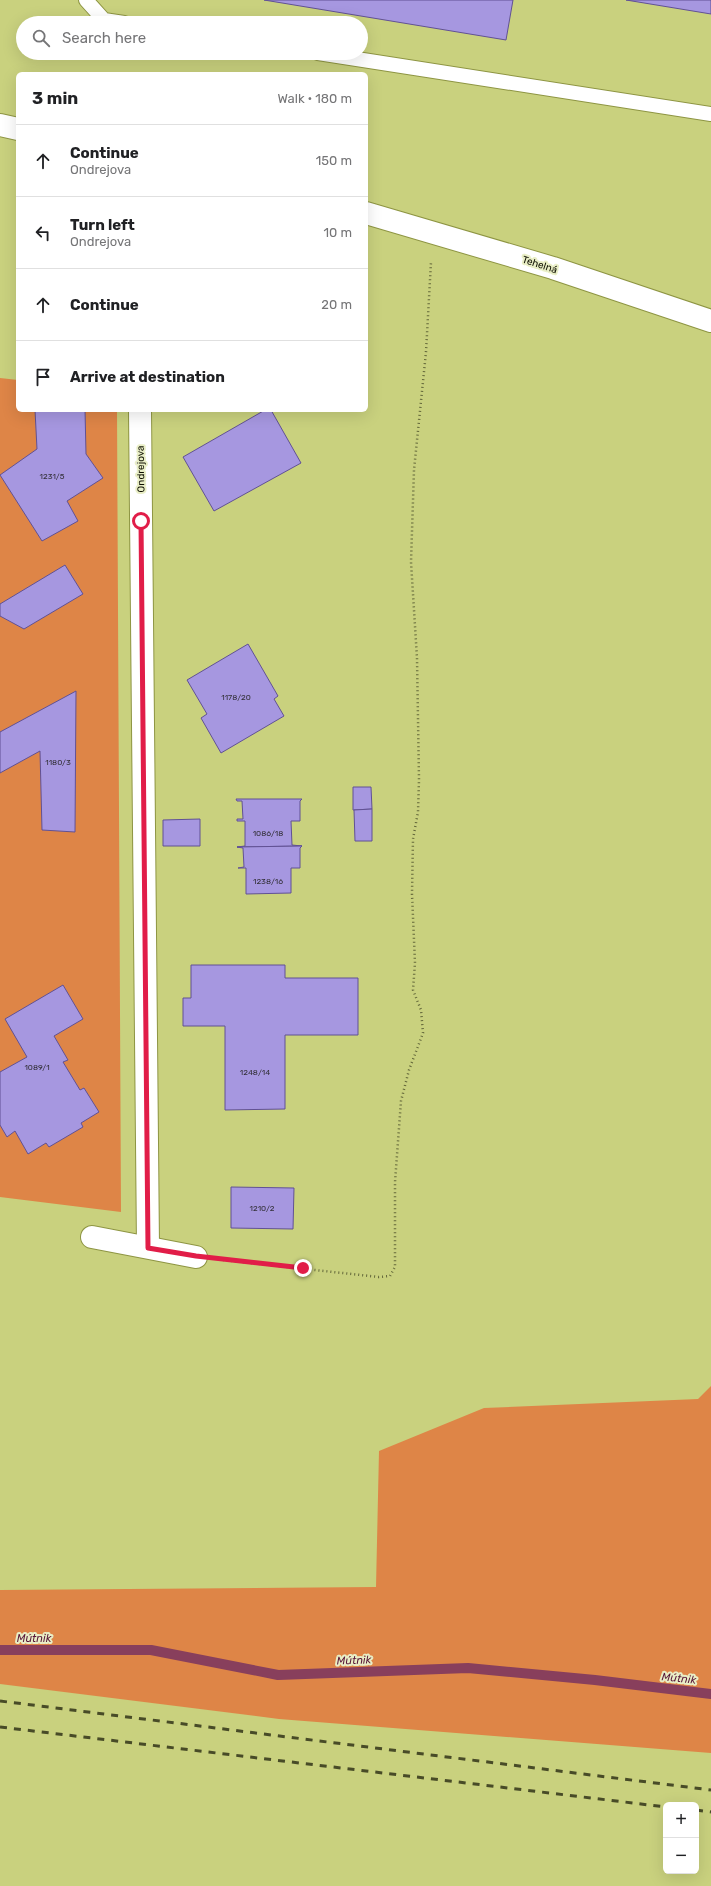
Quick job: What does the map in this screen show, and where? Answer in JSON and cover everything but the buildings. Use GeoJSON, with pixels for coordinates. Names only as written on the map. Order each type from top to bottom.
{"type":"FeatureCollection","features":[{"type":"Feature","properties":{"kind":"street"},"geometry":{"type":"LineString","coordinates":[[0,125],[16,129]]}},
{"type":"Feature","properties":{"kind":"street","name":"Tehelná"},"geometry":{"type":"LineString","coordinates":[[368,214],[432,231],[553,268],[711,321]]}},
{"type":"Feature","properties":{"kind":"street","name":"Ondrejova"},"geometry":{"type":"LineString","coordinates":[[140,412],[148,1248]]}},
{"type":"Feature","properties":{"kind":"street"},"geometry":{"type":"LineString","coordinates":[[92,1237],[196,1256]]}},
{"type":"Feature","properties":{"kind":"lane"},"geometry":{"type":"LineString","coordinates":[[86,0],[100,16]]}},
{"type":"Feature","properties":{"kind":"lane"},"geometry":{"type":"LineString","coordinates":[[363,60],[711,114]]}},
{"type":"Feature","properties":{"kind":"path"},"geometry":{"type":"LineString","coordinates":[[196,1256],[379,1277],[390,1276],[395,1267],[395,1182],[401,1101],[409,1070],[424,1033],[421,1010],[413,990],[415,963],[412,887],[413,839],[418,812],[419,780],[417,658],[411,562],[414,470],[426,352],[432,231]]}},
{"type":"Feature","properties":{"kind":"shaded area"},"geometry":{"type":"Polygon","coordinates":[[[0,378],[16,380],[16,412],[117,412],[121,1212],[0,1197],[0,378]]]}},
{"type":"Feature","properties":{"kind":"shaded area"},"geometry":{"type":"Polygon","coordinates":[[[711,1386],[711,1753],[279,1719],[0,1684],[0,1590],[376,1587],[379,1451],[484,1408],[698,1399],[711,1386]]]}},
{"type":"Feature","properties":{"kind":"waterway","name":"Mútnik"},"geometry":{"type":"LineString","coordinates":[[0,1650],[151,1650],[278,1675],[468,1668],[595,1680],[711,1694]]}},
{"type":"Feature","properties":{"kind":"railway"},"geometry":{"type":"LineString","coordinates":[[0,1701],[711,1790]]}},
{"type":"Feature","properties":{"kind":"railway"},"geometry":{"type":"LineString","coordinates":[[0,1727],[663,1807]]}},
{"type":"Feature","properties":{"kind":"railway"},"geometry":{"type":"LineString","coordinates":[[699,1810],[711,1812]]}},
{"type":"Feature","properties":{"kind":"route"},"geometry":{"type":"LineString","coordinates":[[141,521],[148,1248],[196,1256],[303,1268]]}}]}
